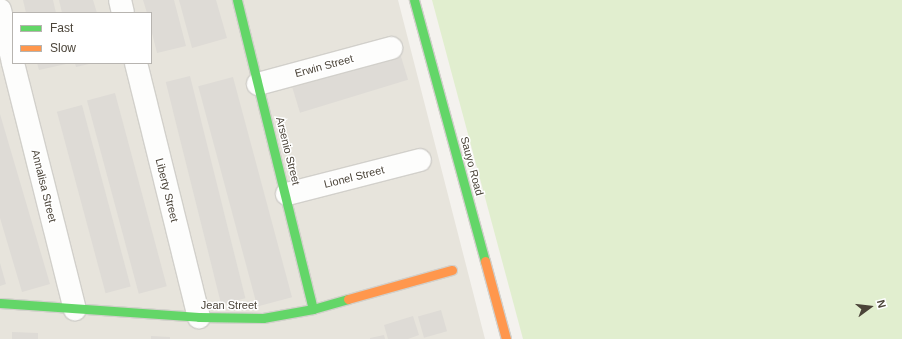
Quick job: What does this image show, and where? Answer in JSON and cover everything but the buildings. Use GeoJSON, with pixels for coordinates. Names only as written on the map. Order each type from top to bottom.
{"type":"FeatureCollection","features":[{"type":"Feature","properties":{"kind":"street"},"geometry":{"type":"LineString","coordinates":[[120,0],[124,12]]}},
{"type":"Feature","properties":{"kind":"street","name":"Arsenio Street"},"geometry":{"type":"LineString","coordinates":[[237,0],[287,194],[314,309]]}},
{"type":"Feature","properties":{"kind":"street","name":"Sauyo Road"},"geometry":{"type":"LineString","coordinates":[[414,0],[506,339]]}},
{"type":"Feature","properties":{"kind":"street","name":"Annalisa Street"},"geometry":{"type":"LineString","coordinates":[[0,10],[12,58]]}},
{"type":"Feature","properties":{"kind":"street","name":"Erwin Street"},"geometry":{"type":"LineString","coordinates":[[258,84],[391,48]]}},
{"type":"Feature","properties":{"kind":"street","name":"Annalisa Street"},"geometry":{"type":"LineString","coordinates":[[14,64],[75,309]]}},
{"type":"Feature","properties":{"kind":"street","name":"Liberty Street"},"geometry":{"type":"LineString","coordinates":[[136,64],[199,317]]}},
{"type":"Feature","properties":{"kind":"street","name":"Lionel Street"},"geometry":{"type":"LineString","coordinates":[[287,194],[420,160]]}},
{"type":"Feature","properties":{"kind":"street","name":"Jean Street"},"geometry":{"type":"LineString","coordinates":[[0,303],[199,317],[263,318],[314,309],[452,270]]}},
{"type":"Feature","properties":{"kind":"shaded area"},"geometry":{"type":"Polygon","coordinates":[[[0,0],[398,0],[485,339],[0,339],[0,0]]]}},
{"type":"Feature","properties":{"kind":"green space"},"geometry":{"type":"Polygon","coordinates":[[[432,0],[902,0],[902,339],[523,339],[432,0]]]}},
{"type":"Feature","properties":{"kind":"traffic: fast"},"geometry":{"type":"LineString","coordinates":[[237,0],[313,309]]}},
{"type":"Feature","properties":{"kind":"traffic: fast"},"geometry":{"type":"LineString","coordinates":[[414,0],[485,261]]}},
{"type":"Feature","properties":{"kind":"traffic: fast"},"geometry":{"type":"LineString","coordinates":[[0,303],[199,317],[263,318],[313,309],[348,299]]}},
{"type":"Feature","properties":{"kind":"traffic: slow"},"geometry":{"type":"LineString","coordinates":[[485,261],[506,339]]}},
{"type":"Feature","properties":{"kind":"traffic: slow"},"geometry":{"type":"LineString","coordinates":[[348,299],[452,270]]}}]}
